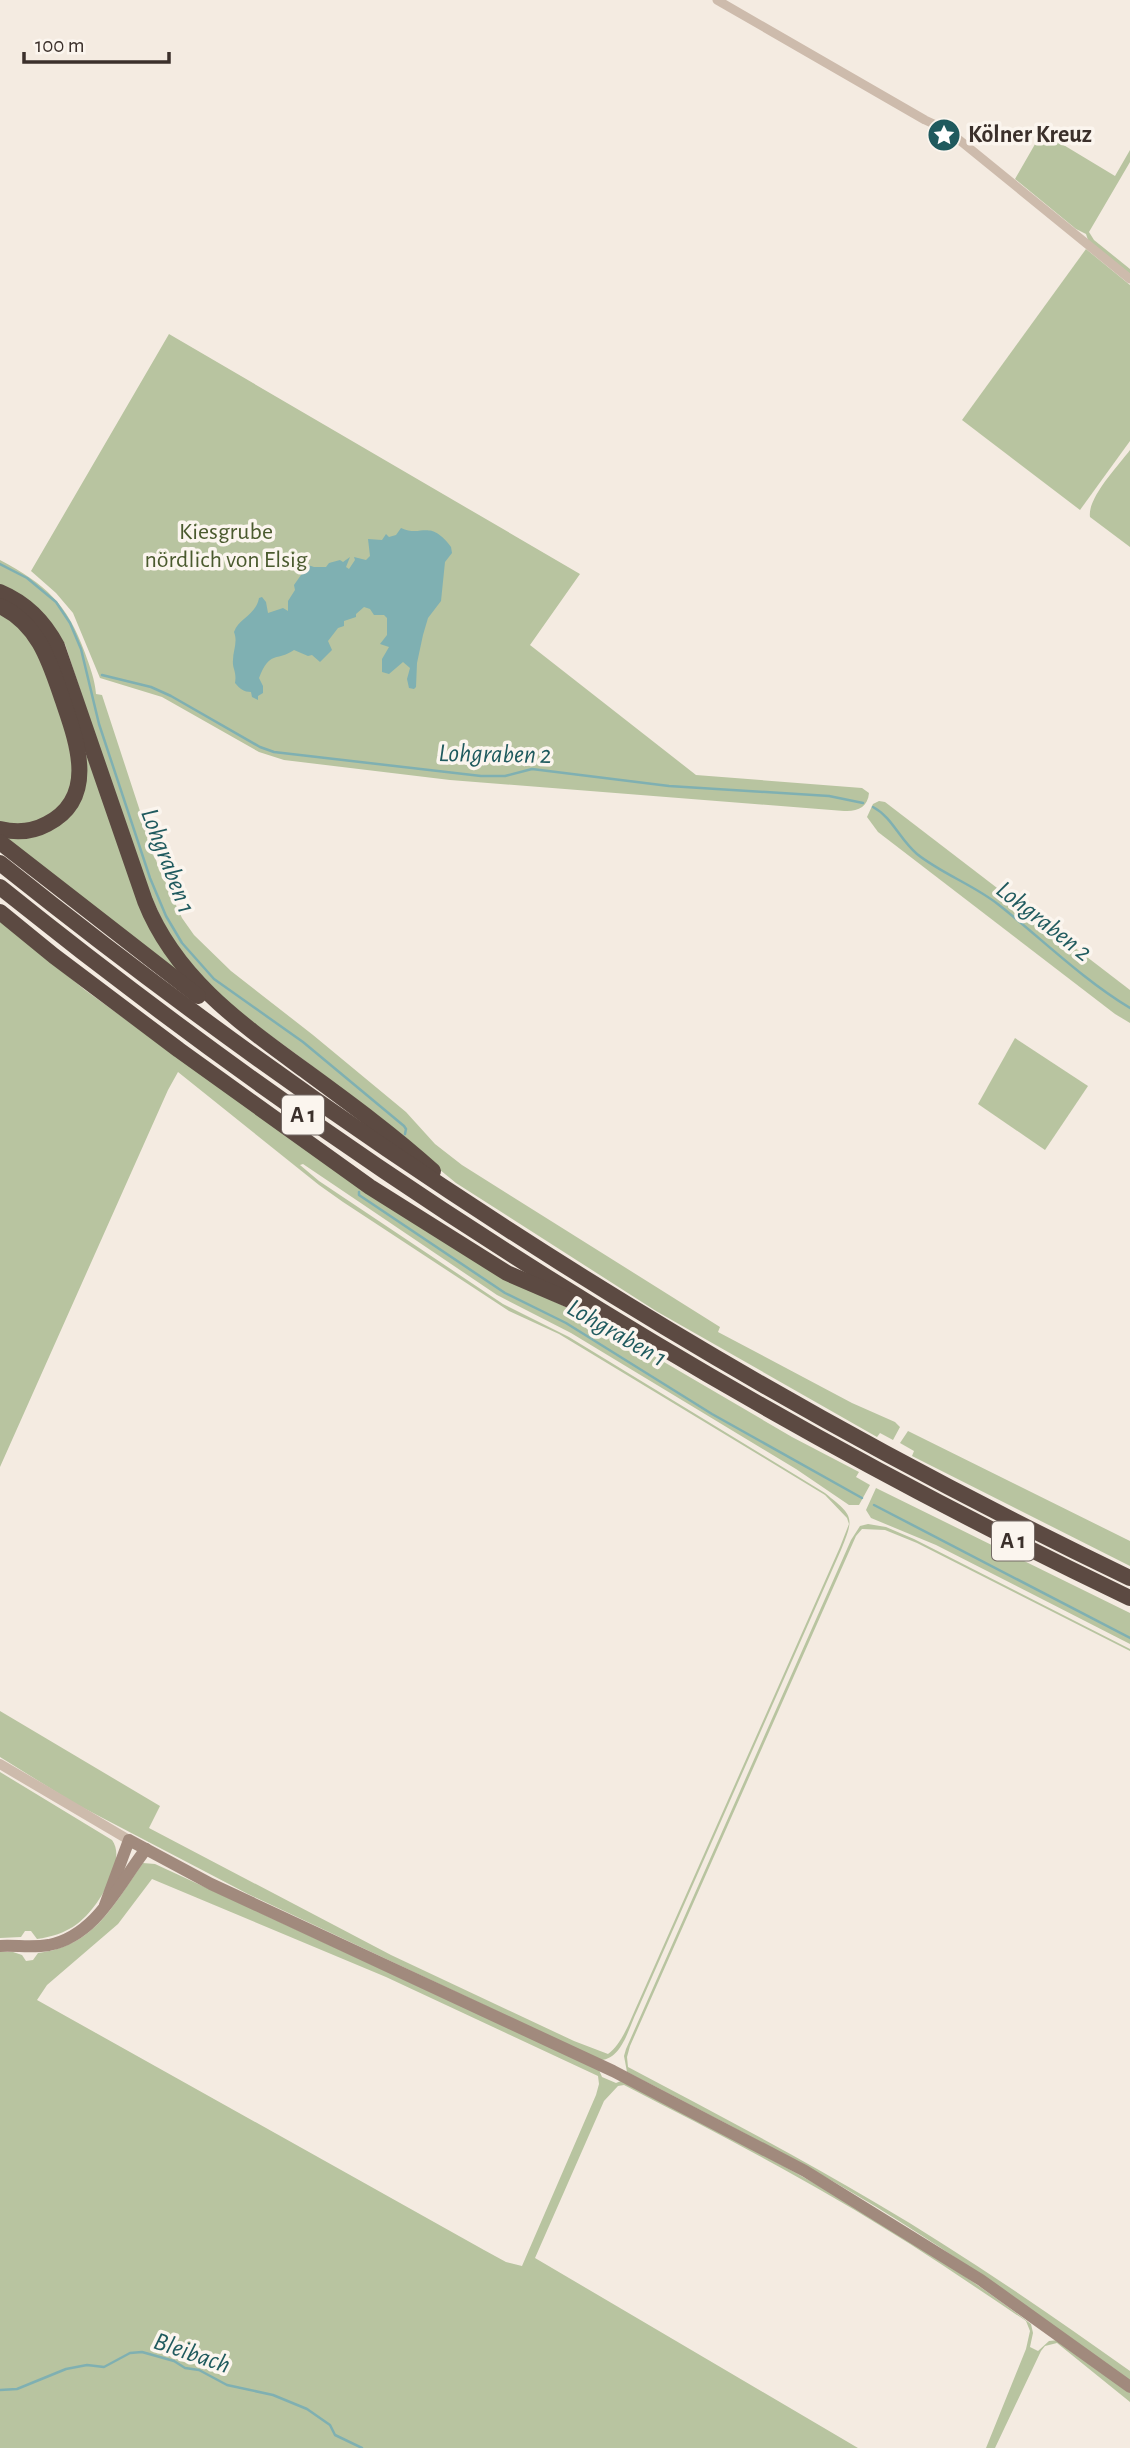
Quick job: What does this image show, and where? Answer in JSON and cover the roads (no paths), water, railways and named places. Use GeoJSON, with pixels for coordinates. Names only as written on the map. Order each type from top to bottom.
{"type":"FeatureCollection","features":[{"type":"Feature","properties":{"kind":"highway"},"geometry":{"type":"LineString","coordinates":[[0,592],[21,603],[36,616],[57,646],[145,901],[159,933],[175,958],[192,979],[255,1034],[395,1137],[466,1201]]}},
{"type":"Feature","properties":{"kind":"highway"},"geometry":{"type":"LineString","coordinates":[[0,606],[29,626],[44,650],[75,735],[80,772],[74,798],[57,818],[27,831],[0,829]]}},
{"type":"Feature","properties":{"kind":"highway"},"geometry":{"type":"LineString","coordinates":[[0,842],[234,1023],[255,1034]]}},
{"type":"Feature","properties":{"kind":"highway","name":"A 1"},"geometry":{"type":"LineString","coordinates":[[0,863],[79,927],[309,1097],[386,1150],[671,1332],[907,1465],[1130,1578]]}},
{"type":"Feature","properties":{"kind":"highway","name":"A 1"},"geometry":{"type":"LineString","coordinates":[[0,887],[189,1033],[298,1111],[425,1198],[621,1323],[898,1481],[1130,1598]]}},
{"type":"Feature","properties":{"kind":"highway"},"geometry":{"type":"LineString","coordinates":[[0,912],[179,1051],[370,1187],[506,1273],[621,1323]]}},
{"type":"Feature","properties":{"kind":"main road"},"geometry":{"type":"LineString","coordinates":[[105,1905],[129,1840],[211,1884],[613,2071],[794,2165],[981,2280],[1130,2387]]}},
{"type":"Feature","properties":{"kind":"main road"},"geometry":{"type":"LineString","coordinates":[[3,1945],[45,1945],[69,1938],[92,1922],[114,1896],[146,1849]]}},
{"type":"Feature","properties":{"kind":"street"},"geometry":{"type":"LineString","coordinates":[[717,0],[925,120],[947,130],[1130,279]]}},
{"type":"Feature","properties":{"kind":"street"},"geometry":{"type":"LineString","coordinates":[[0,1764],[129,1840]]}},
{"type":"Feature","properties":{"kind":"water"},"geometry":{"type":"Polygon","coordinates":[[[401,528],[437,533],[451,547],[452,553],[445,562],[441,601],[428,618],[423,635],[414,689],[409,688],[407,679],[410,668],[403,662],[389,674],[382,672],[382,659],[389,647],[380,644],[387,635],[387,618],[384,615],[374,615],[370,609],[364,607],[356,617],[344,621],[344,626],[338,628],[328,641],[332,650],[320,662],[312,655],[294,650],[270,660],[259,678],[263,693],[258,696],[258,700],[252,697],[251,692],[244,691],[235,683],[234,632],[255,609],[259,598],[262,597],[266,602],[268,613],[283,608],[288,611],[288,601],[295,590],[294,585],[308,565],[326,567],[329,563],[340,560],[343,562],[350,557],[346,567],[349,569],[354,557],[366,560],[370,556],[368,539],[382,540],[386,534],[389,537],[396,535],[401,528]]]}},
{"type":"Feature","properties":{"kind":"waterway","name":"Lohgraben 1"},"geometry":{"type":"LineString","coordinates":[[0,564],[27,578],[56,602],[70,623],[81,649],[99,724],[150,878],[166,916],[182,943],[214,979],[303,1042],[404,1126],[405,1134]]}},
{"type":"Feature","properties":{"kind":"waterway","name":"Lohgraben 2"},"geometry":{"type":"LineString","coordinates":[[102,675],[151,687],[260,747],[274,752],[481,776],[505,776],[532,769],[669,786],[829,796],[863,803]]}},
{"type":"Feature","properties":{"kind":"waterway","name":"Lohgraben 2"},"geometry":{"type":"LineString","coordinates":[[873,807],[886,817],[917,854],[989,898],[1079,972],[1130,1008]]}},
{"type":"Feature","properties":{"kind":"waterway","name":"Lohgraben 1"},"geometry":{"type":"LineString","coordinates":[[359,1192],[359,1195],[505,1293],[566,1323],[712,1414],[862,1498]]}},
{"type":"Feature","properties":{"kind":"waterway","name":"Lohgraben 1"},"geometry":{"type":"LineString","coordinates":[[874,1505],[1130,1638]]}},
{"type":"Feature","properties":{"kind":"waterway","name":"Bleibach"},"geometry":{"type":"LineString","coordinates":[[0,2390],[17,2389],[66,2369],[87,2365],[104,2367],[130,2353],[142,2352],[174,2361],[185,2368],[199,2370],[227,2385],[273,2395],[307,2409],[330,2425],[335,2435],[362,2448]]}},
{"type":"Feature","properties":{"kind":"place","name":"Kölner Kreuz"},"geometry":{"type":"Point","coordinates":[944,135]}},
{"type":"Feature","properties":{"kind":"park label","name":"Kiesgrube nördlich von Elsig"},"geometry":{"type":"Point","coordinates":[226,546]}}]}
